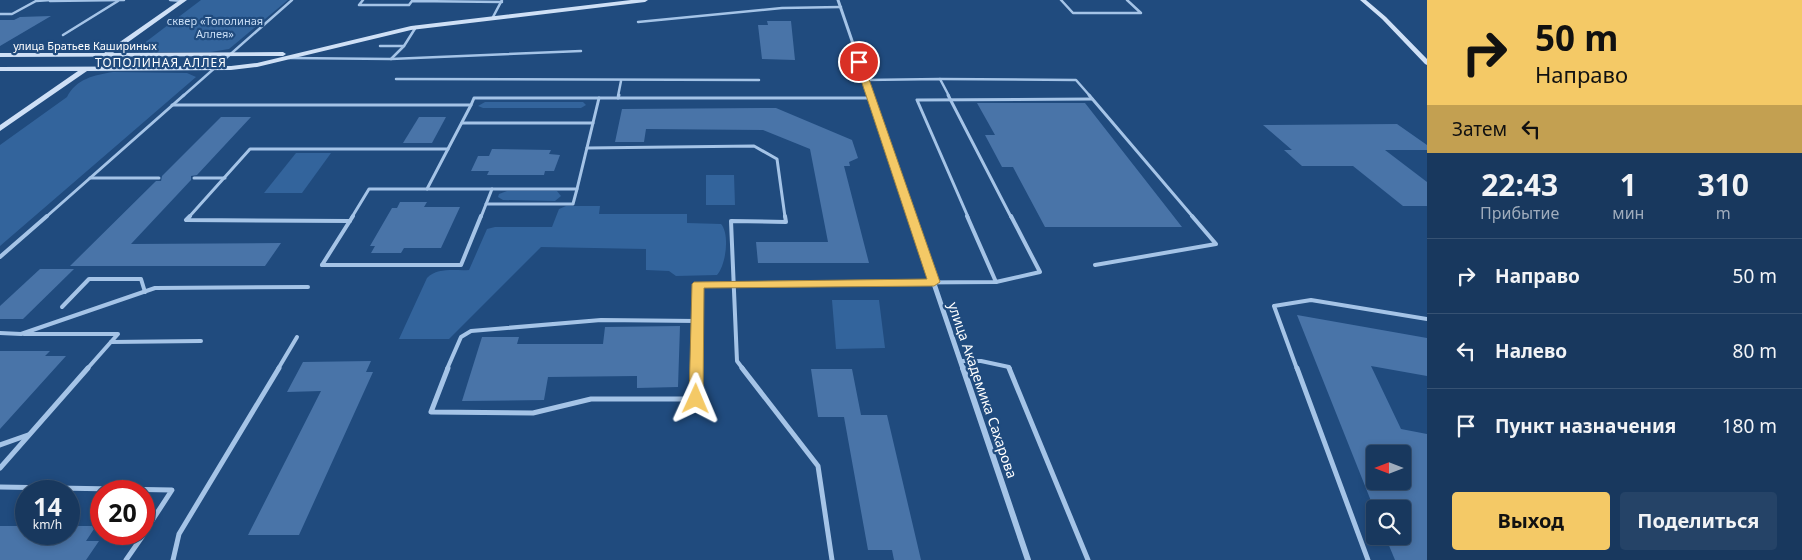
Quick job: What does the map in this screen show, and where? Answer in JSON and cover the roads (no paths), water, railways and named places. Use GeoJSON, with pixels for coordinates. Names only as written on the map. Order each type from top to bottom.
{"type":"FeatureCollection","features":[{"type":"Feature","properties":{"kind":"main road"},"geometry":{"type":"LineString","coordinates":[[0,129],[184,0]]}},
{"type":"Feature","properties":{"kind":"main road","name":"улица Братьев Кашириных"},"geometry":{"type":"LineString","coordinates":[[0,70],[212,69],[257,65],[416,27],[645,0]]}},
{"type":"Feature","properties":{"kind":"main road"},"geometry":{"type":"LineString","coordinates":[[1363,0],[1384,18],[1427,63]]}},
{"type":"Feature","properties":{"kind":"main road","name":"улица Братьев Кашириных"},"geometry":{"type":"LineString","coordinates":[[0,55],[269,55],[319,51]]}},
{"type":"Feature","properties":{"kind":"street","name":"улица Академика Сахарова"},"geometry":{"type":"LineString","coordinates":[[838,0],[1028,560]]}},
{"type":"Feature","properties":{"kind":"lane"},"geometry":{"type":"LineString","coordinates":[[63,36],[119,0]]}},
{"type":"Feature","properties":{"kind":"lane"},"geometry":{"type":"LineString","coordinates":[[0,14],[12,14],[36,1],[124,0]]}},
{"type":"Feature","properties":{"kind":"lane"},"geometry":{"type":"LineString","coordinates":[[170,0],[184,0]]}},
{"type":"Feature","properties":{"kind":"lane"},"geometry":{"type":"LineString","coordinates":[[0,258],[292,0]]}},
{"type":"Feature","properties":{"kind":"lane"},"geometry":{"type":"LineString","coordinates":[[363,0],[358,5],[409,5],[412,1],[502,1],[493,17]]}},
{"type":"Feature","properties":{"kind":"lane"},"geometry":{"type":"LineString","coordinates":[[1061,0],[1072,13],[1141,13],[1127,0]]}},
{"type":"Feature","properties":{"kind":"lane"},"geometry":{"type":"LineString","coordinates":[[638,22],[782,8],[841,7]]}},
{"type":"Feature","properties":{"kind":"lane"},"geometry":{"type":"LineString","coordinates":[[391,59],[404,46],[416,27]]}},
{"type":"Feature","properties":{"kind":"lane"},"geometry":{"type":"LineString","coordinates":[[380,46],[404,46]]}},
{"type":"Feature","properties":{"kind":"lane"},"geometry":{"type":"LineString","coordinates":[[287,58],[391,59],[581,51]]}},
{"type":"Feature","properties":{"kind":"lane"},"geometry":{"type":"LineString","coordinates":[[396,79],[759,80]]}},
{"type":"Feature","properties":{"kind":"lane"},"geometry":{"type":"LineString","coordinates":[[698,321],[601,320],[471,331],[461,337],[456,344],[431,412],[534,412],[591,399],[696,399],[698,321],[698,284],[996,282],[1040,272],[940,79]]}},
{"type":"Feature","properties":{"kind":"lane"},"geometry":{"type":"LineString","coordinates":[[865,80],[1076,80],[1216,244],[1095,265]]}},
{"type":"Feature","properties":{"kind":"lane"},"geometry":{"type":"LineString","coordinates":[[618,98],[621,81]]}},
{"type":"Feature","properties":{"kind":"lane"},"geometry":{"type":"LineString","coordinates":[[427,189],[474,98],[872,98]]}},
{"type":"Feature","properties":{"kind":"lane"},"geometry":{"type":"LineString","coordinates":[[486,204],[573,204],[599,98]]}},
{"type":"Feature","properties":{"kind":"lane"},"geometry":{"type":"LineString","coordinates":[[996,282],[917,100],[1092,99]]}},
{"type":"Feature","properties":{"kind":"lane"},"geometry":{"type":"LineString","coordinates":[[172,105],[471,105]]}},
{"type":"Feature","properties":{"kind":"lane"},"geometry":{"type":"LineString","coordinates":[[462,123],[593,123]]}},
{"type":"Feature","properties":{"kind":"lane"},"geometry":{"type":"LineString","coordinates":[[587,148],[754,146],[777,159],[786,222],[731,221],[737,361],[818,466],[832,560]]}},
{"type":"Feature","properties":{"kind":"lane"},"geometry":{"type":"LineString","coordinates":[[350,221],[186,220],[250,149],[448,150]]}},
{"type":"Feature","properties":{"kind":"lane"},"geometry":{"type":"LineString","coordinates":[[90,178],[159,178]]}},
{"type":"Feature","properties":{"kind":"lane"},"geometry":{"type":"LineString","coordinates":[[194,178],[225,178]]}},
{"type":"Feature","properties":{"kind":"lane"},"geometry":{"type":"LineString","coordinates":[[492,189],[461,265],[322,265],[369,189],[492,189],[577,189]]}},
{"type":"Feature","properties":{"kind":"lane"},"geometry":{"type":"LineString","coordinates":[[62,308],[89,279],[141,279],[145,292]]}},
{"type":"Feature","properties":{"kind":"lane"},"geometry":{"type":"LineString","coordinates":[[21,334],[155,288],[308,287]]}},
{"type":"Feature","properties":{"kind":"lane"},"geometry":{"type":"LineString","coordinates":[[1368,560],[1274,306],[1311,300],[1427,319]]}},
{"type":"Feature","properties":{"kind":"lane"},"geometry":{"type":"LineString","coordinates":[[0,333],[118,334],[0,468]]}},
{"type":"Feature","properties":{"kind":"lane"},"geometry":{"type":"LineString","coordinates":[[173,560],[178,534],[297,337]]}},
{"type":"Feature","properties":{"kind":"lane"},"geometry":{"type":"LineString","coordinates":[[111,342],[201,342]]}},
{"type":"Feature","properties":{"kind":"lane"},"geometry":{"type":"LineString","coordinates":[[961,361],[981,361],[1009,367],[1088,560]]}},
{"type":"Feature","properties":{"kind":"lane"},"geometry":{"type":"LineString","coordinates":[[0,445],[30,434]]}},
{"type":"Feature","properties":{"kind":"lane"},"geometry":{"type":"LineString","coordinates":[[0,487],[90,489]]}},
{"type":"Feature","properties":{"kind":"lane"},"geometry":{"type":"LineString","coordinates":[[155,490],[172,490],[155,517]]}},
{"type":"Feature","properties":{"kind":"lane"},"geometry":{"type":"LineString","coordinates":[[126,560],[136,545]]}},
{"type":"Feature","properties":{"kind":"district","name":"ТОПОЛИНАЯ АЛЛЕЯ"},"geometry":{"type":"Point","coordinates":[161,62]}},
{"type":"Feature","properties":{"kind":"park label","name":"сквер «Тополиная Аллея»"},"geometry":{"type":"Point","coordinates":[215,26]}}]}
